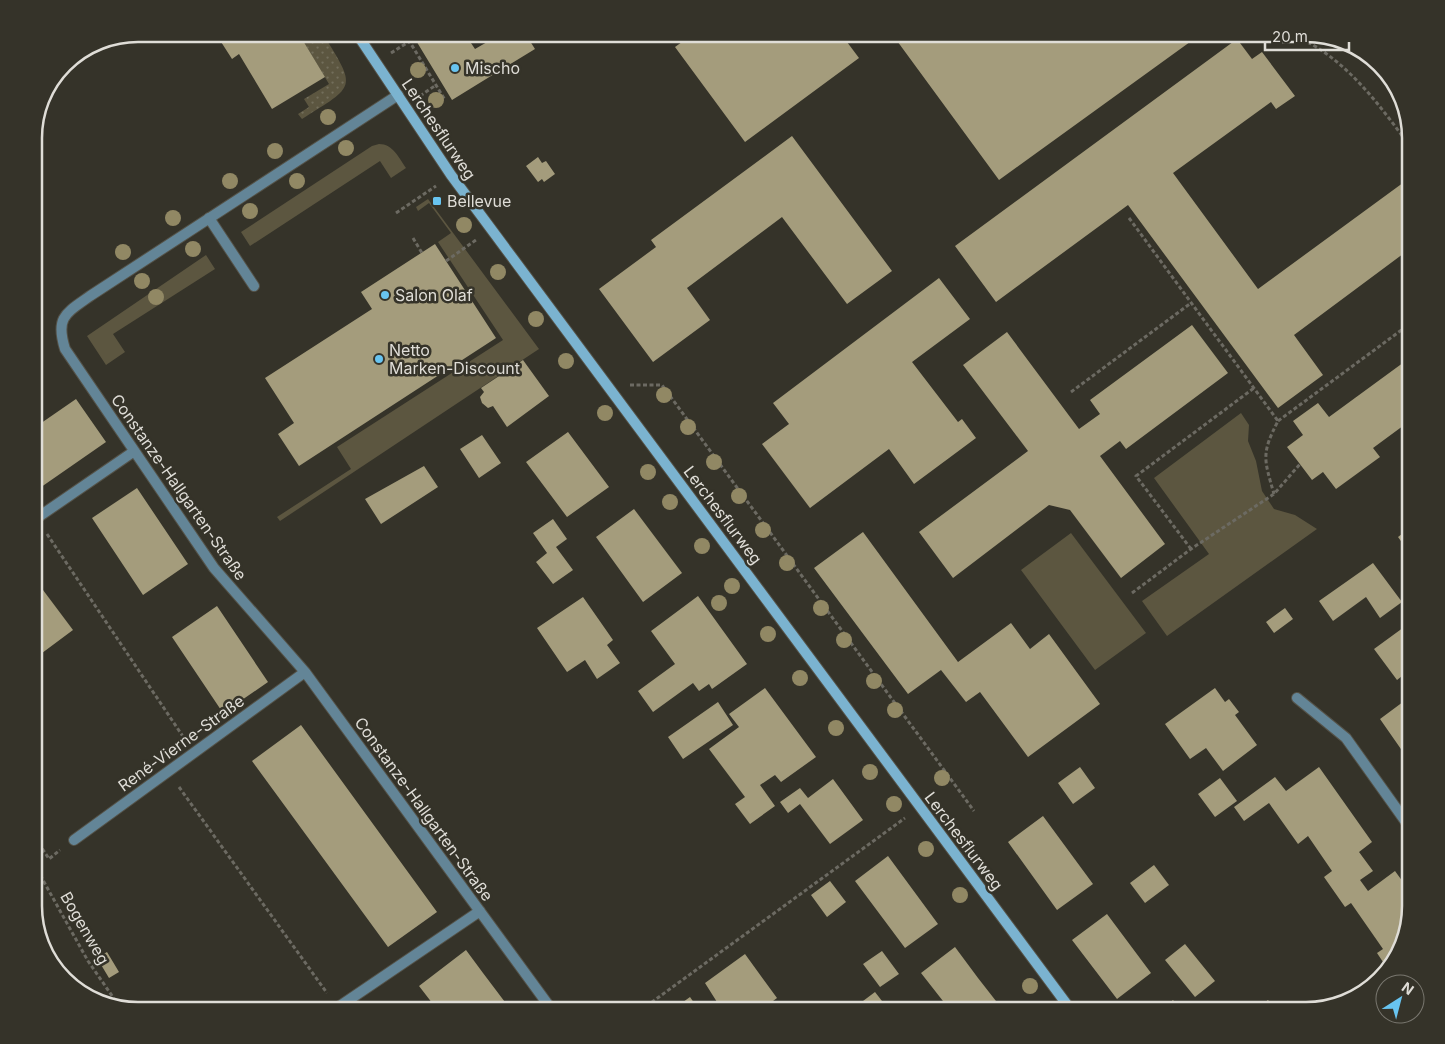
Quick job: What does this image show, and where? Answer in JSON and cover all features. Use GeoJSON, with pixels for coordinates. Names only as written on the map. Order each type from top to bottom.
{"type":"FeatureCollection","features":[{"type":"Feature","properties":{"kind":"street","name":"Lerchesflurweg"},"geometry":{"type":"LineString","coordinates":[[363,43],[451,175],[1065,1002]]}},
{"type":"Feature","properties":{"kind":"street","name":"Constanze-Hallgarten-Straße"},"geometry":{"type":"LineString","coordinates":[[398,95],[78,304],[63,318],[59,331],[65,349],[133,452],[214,568],[305,672],[546,1002]]}},
{"type":"Feature","properties":{"kind":"street"},"geometry":{"type":"LineString","coordinates":[[209,218],[254,286]]}},
{"type":"Feature","properties":{"kind":"street"},"geometry":{"type":"LineString","coordinates":[[43,514],[133,452]]}},
{"type":"Feature","properties":{"kind":"street","name":"René-Vierne-Straße"},"geometry":{"type":"LineString","coordinates":[[74,840],[305,672]]}},
{"type":"Feature","properties":{"kind":"street"},"geometry":{"type":"LineString","coordinates":[[1297,698],[1346,738],[1402,817]]}},
{"type":"Feature","properties":{"kind":"street"},"geometry":{"type":"LineString","coordinates":[[346,1002],[480,911]]}},
{"type":"Feature","properties":{"kind":"path"},"geometry":{"type":"LineString","coordinates":[[1307,42],[1322,49],[1351,75],[1383,110],[1402,136]]}},
{"type":"Feature","properties":{"kind":"path"},"geometry":{"type":"LineString","coordinates":[[398,48],[407,43]]}},
{"type":"Feature","properties":{"kind":"path"},"geometry":{"type":"LineString","coordinates":[[411,43],[444,100]]}},
{"type":"Feature","properties":{"kind":"path"},"geometry":{"type":"LineString","coordinates":[[426,92],[436,86]]}},
{"type":"Feature","properties":{"kind":"path"},"geometry":{"type":"LineString","coordinates":[[396,213],[424,194]]}},
{"type":"Feature","properties":{"kind":"path"},"geometry":{"type":"LineString","coordinates":[[1129,218],[1278,421]]}},
{"type":"Feature","properties":{"kind":"path"},"geometry":{"type":"LineString","coordinates":[[413,238],[422,253]]}},
{"type":"Feature","properties":{"kind":"path"},"geometry":{"type":"LineString","coordinates":[[446,261],[465,248]]}},
{"type":"Feature","properties":{"kind":"path"},"geometry":{"type":"LineString","coordinates":[[1071,392],[1191,303]]}},
{"type":"Feature","properties":{"kind":"path"},"geometry":{"type":"LineString","coordinates":[[1274,494],[1264,460],[1267,442],[1278,421],[1402,330]]}},
{"type":"Feature","properties":{"kind":"path"},"geometry":{"type":"LineString","coordinates":[[607,385],[662,385],[974,811]]}},
{"type":"Feature","properties":{"kind":"path"},"geometry":{"type":"LineString","coordinates":[[1191,550],[1136,476],[1254,388]]}},
{"type":"Feature","properties":{"kind":"path"},"geometry":{"type":"LineString","coordinates":[[1132,593],[1191,550],[1274,494],[1300,464]]}},
{"type":"Feature","properties":{"kind":"path"},"geometry":{"type":"LineString","coordinates":[[43,531],[194,752]]}},
{"type":"Feature","properties":{"kind":"path"},"geometry":{"type":"LineString","coordinates":[[168,771],[331,1002]]}},
{"type":"Feature","properties":{"kind":"path"},"geometry":{"type":"LineString","coordinates":[[652,1002],[920,807]]}},
{"type":"Feature","properties":{"kind":"path"},"geometry":{"type":"LineString","coordinates":[[43,850],[49,859],[74,840]]}},
{"type":"Feature","properties":{"kind":"path","name":"Bogenweg"},"geometry":{"type":"LineString","coordinates":[[43,880],[88,961],[113,998]]}},
{"type":"Feature","properties":{"kind":"shaded area"},"geometry":{"type":"Polygon","coordinates":[[[304,43],[328,43],[342,66],[346,76],[346,84],[333,99],[302,119],[298,114],[309,107],[304,99],[329,84],[304,43]]]}},
{"type":"Feature","properties":{"kind":"shaded area"},"geometry":{"type":"Polygon","coordinates":[[[379,144],[392,149],[406,168],[391,178],[380,161],[250,246],[241,232],[372,146],[379,144]]]}},
{"type":"Feature","properties":{"kind":"shaded area"},"geometry":{"type":"Polygon","coordinates":[[[428,199],[539,349],[280,521],[277,517],[351,469],[337,447],[503,340],[438,242],[451,233],[429,203],[418,211],[416,207],[428,199]]]}},
{"type":"Feature","properties":{"kind":"shaded area"},"geometry":{"type":"Polygon","coordinates":[[[206,255],[215,269],[113,334],[125,352],[106,365],[87,336],[206,255]]]}},
{"type":"Feature","properties":{"kind":"shaded area"},"geometry":{"type":"Polygon","coordinates":[[[1241,413],[1249,425],[1248,441],[1256,461],[1262,491],[1274,509],[1295,515],[1317,529],[1167,636],[1142,601],[1209,554],[1154,478],[1241,413]]]}},
{"type":"Feature","properties":{"kind":"shaded area"},"geometry":{"type":"Polygon","coordinates":[[[1071,533],[1146,633],[1095,670],[1021,570],[1071,533]]]}},
{"type":"Feature","properties":{"kind":"building"},"geometry":{"type":"Polygon","coordinates":[[[847,42],[859,58],[745,142],[675,47],[681,43],[847,42]]]}},
{"type":"Feature","properties":{"kind":"building"},"geometry":{"type":"Polygon","coordinates":[[[898,42],[1190,42],[999,180],[898,42]]]}},
{"type":"Feature","properties":{"kind":"building"},"geometry":{"type":"Polygon","coordinates":[[[1233,42],[1239,42],[1252,59],[1262,52],[1295,96],[1276,109],[1271,102],[1173,173],[1258,289],[1402,184],[1402,255],[1294,335],[1323,375],[1278,408],[1128,205],[996,302],[955,246],[1233,42]]]}},
{"type":"Feature","properties":{"kind":"building"},"geometry":{"type":"Polygon","coordinates":[[[222,43],[304,43],[325,77],[272,109],[239,54],[232,59],[222,43]]]}},
{"type":"Feature","properties":{"kind":"building"},"geometry":{"type":"Polygon","coordinates":[[[417,43],[471,43],[475,49],[486,43],[531,43],[535,49],[452,100],[417,43]]]}},
{"type":"Feature","properties":{"kind":"building"},"geometry":{"type":"Polygon","coordinates":[[[792,136],[892,271],[847,304],[782,217],[687,288],[710,320],[653,362],[599,289],[656,247],[651,240],[792,136]]]}},
{"type":"Feature","properties":{"kind":"building"},"geometry":{"type":"Polygon","coordinates":[[[538,157],[542,163],[546,161],[555,174],[544,182],[542,179],[538,182],[526,166],[538,157]]]}},
{"type":"Feature","properties":{"kind":"building","name":"Netto Marken-Discount"},"geometry":{"type":"Polygon","coordinates":[[[435,244],[496,338],[299,466],[278,434],[294,423],[265,378],[372,309],[361,292],[435,244]]]}},
{"type":"Feature","properties":{"kind":"building"},"geometry":{"type":"Polygon","coordinates":[[[939,278],[970,319],[912,362],[958,422],[962,419],[976,438],[914,484],[889,449],[810,508],[762,444],[789,424],[773,403],[939,278]]]}},
{"type":"Feature","properties":{"kind":"building"},"geometry":{"type":"Polygon","coordinates":[[[1192,325],[1228,373],[1126,449],[1120,441],[1100,456],[1165,544],[1121,578],[1070,510],[1049,505],[953,578],[919,532],[1028,451],[963,365],[1007,332],[1079,429],[1100,414],[1090,400],[1192,325]]]}},
{"type":"Feature","properties":{"kind":"building"},"geometry":{"type":"Polygon","coordinates":[[[523,360],[549,396],[507,427],[493,406],[488,408],[482,403],[480,397],[484,392],[481,388],[523,360]]]}},
{"type":"Feature","properties":{"kind":"building"},"geometry":{"type":"Polygon","coordinates":[[[1402,364],[1402,427],[1373,448],[1380,457],[1336,489],[1323,472],[1312,480],[1287,447],[1303,435],[1293,421],[1318,403],[1329,417],[1402,364]]]}},
{"type":"Feature","properties":{"kind":"building"},"geometry":{"type":"Polygon","coordinates":[[[76,399],[106,442],[43,486],[43,422],[76,399]]]}},
{"type":"Feature","properties":{"kind":"building"},"geometry":{"type":"Polygon","coordinates":[[[568,432],[609,487],[567,517],[526,462],[568,432]]]}},
{"type":"Feature","properties":{"kind":"building"},"geometry":{"type":"Polygon","coordinates":[[[482,435],[501,463],[479,478],[460,449],[482,435]]]}},
{"type":"Feature","properties":{"kind":"building"},"geometry":{"type":"Polygon","coordinates":[[[424,466],[438,487],[381,524],[365,499],[424,466]]]}},
{"type":"Feature","properties":{"kind":"building"},"geometry":{"type":"Polygon","coordinates":[[[137,488],[188,564],[143,595],[92,518],[137,488]]]}},
{"type":"Feature","properties":{"kind":"building"},"geometry":{"type":"Polygon","coordinates":[[[634,509],[682,573],[643,602],[596,537],[634,509]]]}},
{"type":"Feature","properties":{"kind":"building"},"geometry":{"type":"Polygon","coordinates":[[[553,519],[567,539],[556,547],[573,570],[553,584],[536,562],[547,553],[533,533],[553,519]]]}},
{"type":"Feature","properties":{"kind":"building"},"geometry":{"type":"Polygon","coordinates":[[[863,532],[958,662],[1011,623],[1030,649],[1049,634],[1100,704],[1028,757],[980,692],[966,702],[941,670],[908,694],[814,568],[863,532]]]}},
{"type":"Feature","properties":{"kind":"building"},"geometry":{"type":"Polygon","coordinates":[[[1402,534],[1402,543],[1398,537],[1402,534]]]}},
{"type":"Feature","properties":{"kind":"building"},"geometry":{"type":"Polygon","coordinates":[[[1373,563],[1402,602],[1380,618],[1366,597],[1333,621],[1319,601],[1373,563]]]}},
{"type":"Feature","properties":{"kind":"building"},"geometry":{"type":"Polygon","coordinates":[[[43,590],[73,630],[43,652],[43,590]]]}},
{"type":"Feature","properties":{"kind":"building"},"geometry":{"type":"Polygon","coordinates":[[[698,596],[747,664],[712,689],[709,684],[699,691],[693,683],[653,712],[638,691],[675,664],[651,631],[698,596]]]}},
{"type":"Feature","properties":{"kind":"building"},"geometry":{"type":"Polygon","coordinates":[[[583,597],[613,640],[607,645],[620,663],[597,679],[585,660],[567,672],[537,628],[583,597]]]}},
{"type":"Feature","properties":{"kind":"building"},"geometry":{"type":"Polygon","coordinates":[[[217,606],[268,682],[223,713],[172,637],[217,606]]]}},
{"type":"Feature","properties":{"kind":"building"},"geometry":{"type":"Polygon","coordinates":[[[1285,608],[1293,619],[1274,633],[1266,622],[1285,608]]]}},
{"type":"Feature","properties":{"kind":"building"},"geometry":{"type":"Polygon","coordinates":[[[1402,629],[1402,676],[1397,680],[1374,649],[1402,629]]]}},
{"type":"Feature","properties":{"kind":"building"},"geometry":{"type":"Polygon","coordinates":[[[765,688],[816,757],[781,782],[775,775],[760,785],[775,806],[750,824],[735,804],[745,797],[709,749],[739,727],[729,714],[765,688]]]}},
{"type":"Feature","properties":{"kind":"building"},"geometry":{"type":"Polygon","coordinates":[[[1215,688],[1225,702],[1229,699],[1239,712],[1235,715],[1257,745],[1223,771],[1206,748],[1190,759],[1165,724],[1215,688]]]}},
{"type":"Feature","properties":{"kind":"building"},"geometry":{"type":"Polygon","coordinates":[[[718,702],[733,725],[683,759],[668,737],[718,702]]]}},
{"type":"Feature","properties":{"kind":"building"},"geometry":{"type":"Polygon","coordinates":[[[1402,703],[1402,751],[1380,719],[1402,703]]]}},
{"type":"Feature","properties":{"kind":"building"},"geometry":{"type":"Polygon","coordinates":[[[301,725],[437,912],[388,947],[252,761],[301,725]]]}},
{"type":"Feature","properties":{"kind":"building"},"geometry":{"type":"Polygon","coordinates":[[[1080,767],[1095,788],[1073,804],[1058,783],[1080,767]]]}},
{"type":"Feature","properties":{"kind":"building"},"geometry":{"type":"Polygon","coordinates":[[[1319,767],[1372,842],[1359,852],[1373,871],[1360,880],[1368,891],[1395,871],[1402,881],[1401,924],[1393,948],[1384,963],[1377,953],[1383,949],[1351,903],[1345,907],[1324,877],[1332,871],[1308,836],[1298,844],[1269,803],[1244,821],[1234,807],[1275,777],[1286,791],[1319,767]]]}},
{"type":"Feature","properties":{"kind":"building"},"geometry":{"type":"Polygon","coordinates":[[[1220,778],[1237,801],[1215,817],[1198,794],[1220,778]]]}},
{"type":"Feature","properties":{"kind":"building"},"geometry":{"type":"Polygon","coordinates":[[[833,779],[863,820],[830,844],[800,804],[788,813],[780,802],[800,788],[808,798],[833,779]]]}},
{"type":"Feature","properties":{"kind":"building"},"geometry":{"type":"Polygon","coordinates":[[[1043,816],[1093,884],[1057,910],[1008,842],[1043,816]]]}},
{"type":"Feature","properties":{"kind":"building"},"geometry":{"type":"Polygon","coordinates":[[[888,856],[938,924],[905,948],[855,881],[888,856]]]}},
{"type":"Feature","properties":{"kind":"building"},"geometry":{"type":"Polygon","coordinates":[[[1154,865],[1169,885],[1145,903],[1130,883],[1154,865]]]}},
{"type":"Feature","properties":{"kind":"building"},"geometry":{"type":"Polygon","coordinates":[[[830,881],[846,902],[827,917],[811,895],[830,881]]]}},
{"type":"Feature","properties":{"kind":"building"},"geometry":{"type":"Polygon","coordinates":[[[1107,914],[1151,973],[1117,999],[1072,940],[1107,914]]]}},
{"type":"Feature","properties":{"kind":"building"},"geometry":{"type":"Polygon","coordinates":[[[1185,944],[1215,981],[1195,997],[1165,960],[1185,944]]]}},
{"type":"Feature","properties":{"kind":"building"},"geometry":{"type":"Polygon","coordinates":[[[955,947],[997,1002],[944,1002],[921,973],[955,947]]]}},
{"type":"Feature","properties":{"kind":"building"},"geometry":{"type":"Polygon","coordinates":[[[466,950],[505,1002],[431,1002],[419,986],[466,950]]]}},
{"type":"Feature","properties":{"kind":"building"},"geometry":{"type":"Polygon","coordinates":[[[882,951],[899,974],[880,987],[863,964],[882,951]]]}},
{"type":"Feature","properties":{"kind":"building"},"geometry":{"type":"Polygon","coordinates":[[[107,952],[119,972],[109,978],[97,958],[107,952]]]}},
{"type":"Feature","properties":{"kind":"building"},"geometry":{"type":"Polygon","coordinates":[[[745,954],[777,998],[772,1002],[717,1002],[705,983],[745,954]]]}},
{"type":"Feature","properties":{"kind":"building"},"geometry":{"type":"Polygon","coordinates":[[[875,992],[883,1002],[862,1002],[875,992]]]}},
{"type":"Feature","properties":{"kind":"building"},"geometry":{"type":"Polygon","coordinates":[[[690,997],[693,1002],[683,1002],[690,997]]]}},
{"type":"Feature","properties":{"kind":"place","name":"Mischo"},"geometry":{"type":"Point","coordinates":[455,68]}},
{"type":"Feature","properties":{"kind":"place","name":"Bellevue"},"geometry":{"type":"Point","coordinates":[437,201]}},
{"type":"Feature","properties":{"kind":"place","name":"Salon Olaf"},"geometry":{"type":"Point","coordinates":[385,295]}},
{"type":"Feature","properties":{"kind":"place","name":"Netto Marken-Discount"},"geometry":{"type":"Point","coordinates":[379,359]}}]}
